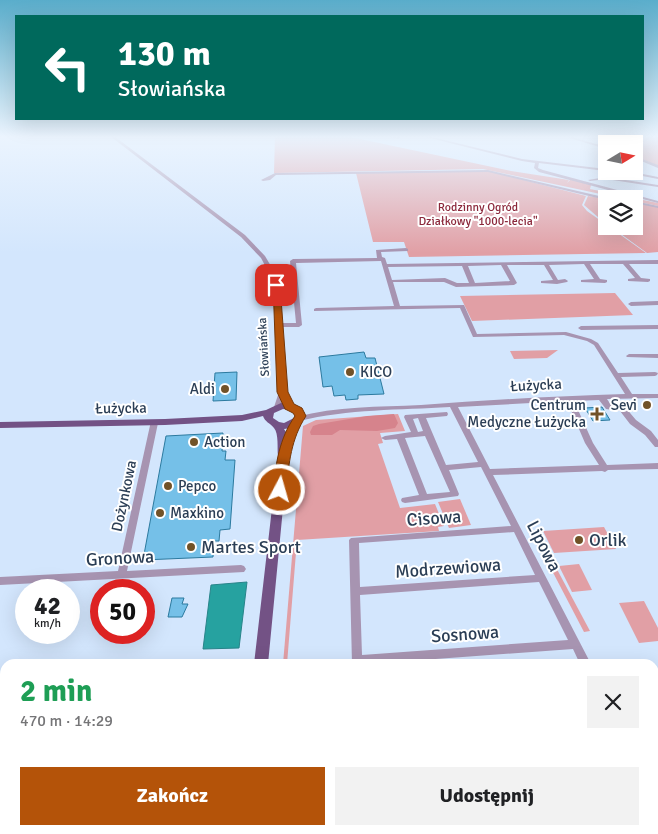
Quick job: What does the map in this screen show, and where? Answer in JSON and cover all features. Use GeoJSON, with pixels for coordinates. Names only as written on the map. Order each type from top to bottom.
{"type":"FeatureCollection","features":[{"type":"Feature","properties":{"kind":"main road"},"geometry":{"type":"LineString","coordinates":[[273,416],[295,415]]}},
{"type":"Feature","properties":{"kind":"main road"},"geometry":{"type":"LineString","coordinates":[[273,416],[295,415]]}},
{"type":"Feature","properties":{"kind":"main road"},"geometry":{"type":"LineString","coordinates":[[262,659],[283,456],[295,415]]}},
{"type":"Feature","properties":{"kind":"main road"},"geometry":{"type":"LineString","coordinates":[[273,416],[281,432],[283,456]]}},
{"type":"Feature","properties":{"kind":"main road","name":"Łużycka"},"geometry":{"type":"LineString","coordinates":[[0,425],[154,423],[273,416]]}},
{"type":"Feature","properties":{"kind":"street","name":"Słowiańska"},"geometry":{"type":"LineString","coordinates":[[163,175],[243,236],[260,253],[274,279],[283,392],[295,415]]}},
{"type":"Feature","properties":{"kind":"street"},"geometry":{"type":"LineString","coordinates":[[263,180],[274,175]]}},
{"type":"Feature","properties":{"kind":"street"},"geometry":{"type":"LineString","coordinates":[[505,175],[598,196]]}},
{"type":"Feature","properties":{"kind":"street"},"geometry":{"type":"LineString","coordinates":[[555,175],[658,202]]}},
{"type":"Feature","properties":{"kind":"street"},"geometry":{"type":"LineString","coordinates":[[565,175],[656,185]]}},
{"type":"Feature","properties":{"kind":"street"},"geometry":{"type":"LineString","coordinates":[[643,175],[658,178]]}},
{"type":"Feature","properties":{"kind":"street"},"geometry":{"type":"LineString","coordinates":[[643,204],[658,207]]}},
{"type":"Feature","properties":{"kind":"street"},"geometry":{"type":"LineString","coordinates":[[380,259],[378,251],[406,250]]}},
{"type":"Feature","properties":{"kind":"street"},"geometry":{"type":"LineString","coordinates":[[279,325],[299,325],[293,261],[383,259],[398,308]]}},
{"type":"Feature","properties":{"kind":"street"},"geometry":{"type":"LineString","coordinates":[[388,265],[465,266],[658,262]]}},
{"type":"Feature","properties":{"kind":"street"},"geometry":{"type":"LineString","coordinates":[[586,263],[598,281]]}},
{"type":"Feature","properties":{"kind":"street"},"geometry":{"type":"LineString","coordinates":[[625,263],[639,280]]}},
{"type":"Feature","properties":{"kind":"street"},"geometry":{"type":"LineString","coordinates":[[546,264],[557,282]]}},
{"type":"Feature","properties":{"kind":"street"},"geometry":{"type":"LineString","coordinates":[[504,265],[514,283]]}},
{"type":"Feature","properties":{"kind":"street"},"geometry":{"type":"LineString","coordinates":[[465,266],[472,285]]}},
{"type":"Feature","properties":{"kind":"street"},"geometry":{"type":"LineString","coordinates":[[394,281],[446,280],[456,285],[523,282]]}},
{"type":"Feature","properties":{"kind":"street"},"geometry":{"type":"LineString","coordinates":[[630,280],[648,280]]}},
{"type":"Feature","properties":{"kind":"street"},"geometry":{"type":"LineString","coordinates":[[582,281],[605,281]]}},
{"type":"Feature","properties":{"kind":"street"},"geometry":{"type":"LineString","coordinates":[[543,282],[565,282]]}},
{"type":"Feature","properties":{"kind":"street"},"geometry":{"type":"LineString","coordinates":[[632,304],[658,303]]}},
{"type":"Feature","properties":{"kind":"street"},"geometry":{"type":"LineString","coordinates":[[316,310],[462,306],[475,336],[571,334],[596,344],[630,396]]}},
{"type":"Feature","properties":{"kind":"street"},"geometry":{"type":"LineString","coordinates":[[580,328],[658,327]]}},
{"type":"Feature","properties":{"kind":"street"},"geometry":{"type":"LineString","coordinates":[[629,356],[658,356]]}},
{"type":"Feature","properties":{"kind":"street"},"geometry":{"type":"LineString","coordinates":[[616,375],[655,374]]}},
{"type":"Feature","properties":{"kind":"street","name":"Słowiańska"},"geometry":{"type":"LineString","coordinates":[[273,416],[283,392]]}},
{"type":"Feature","properties":{"kind":"street","name":"Łużycka"},"geometry":{"type":"LineString","coordinates":[[295,415],[453,405],[570,401],[601,397],[658,396]]}},
{"type":"Feature","properties":{"kind":"street"},"geometry":{"type":"LineString","coordinates":[[601,397],[609,407],[622,409],[631,421],[648,433],[658,445]]}},
{"type":"Feature","properties":{"kind":"street"},"geometry":{"type":"LineString","coordinates":[[570,401],[589,444],[605,469]]}},
{"type":"Feature","properties":{"kind":"street","name":"Lipowa"},"geometry":{"type":"LineString","coordinates":[[453,405],[584,659]]}},
{"type":"Feature","properties":{"kind":"street"},"geometry":{"type":"LineString","coordinates":[[415,434],[408,417],[444,414]]}},
{"type":"Feature","properties":{"kind":"street"},"geometry":{"type":"LineString","coordinates":[[405,500],[455,494],[421,416]]}},
{"type":"Feature","properties":{"kind":"street","name":"Dożynkowa"},"geometry":{"type":"LineString","coordinates":[[122,574],[154,423]]}},
{"type":"Feature","properties":{"kind":"street"},"geometry":{"type":"LineString","coordinates":[[385,438],[428,433]]}},
{"type":"Feature","properties":{"kind":"street"},"geometry":{"type":"LineString","coordinates":[[400,436],[424,497]]}},
{"type":"Feature","properties":{"kind":"street"},"geometry":{"type":"LineString","coordinates":[[444,468],[483,464]]}},
{"type":"Feature","properties":{"kind":"street"},"geometry":{"type":"LineString","coordinates":[[488,472],[658,466]]}},
{"type":"Feature","properties":{"kind":"street","name":"Cisowa"},"geometry":{"type":"LineString","coordinates":[[356,591],[354,540],[517,529]]}},
{"type":"Feature","properties":{"kind":"street","name":"Gronowa"},"geometry":{"type":"LineString","coordinates":[[0,581],[241,569]]}},
{"type":"Feature","properties":{"kind":"street","name":"Modrzewiowa"},"geometry":{"type":"LineString","coordinates":[[356,591],[542,578]]}},
{"type":"Feature","properties":{"kind":"street"},"geometry":{"type":"LineString","coordinates":[[356,591],[357,659]]}},
{"type":"Feature","properties":{"kind":"street","name":"Sosnowa"},"geometry":{"type":"LineString","coordinates":[[394,659],[576,644]]}},
{"type":"Feature","properties":{"kind":"green space","name":"Rodzinny Ogród Działkowy \"1000-lecia\""},"geometry":{"type":"Polygon","coordinates":[[[356,175],[503,175],[586,196],[582,205],[598,219],[598,235],[621,235],[646,253],[409,257],[404,242],[373,242],[356,175]]]}},
{"type":"Feature","properties":{"kind":"green space"},"geometry":{"type":"Polygon","coordinates":[[[511,175],[536,175],[569,180],[567,183],[571,179],[591,185],[590,189],[598,191],[598,193],[511,175]]]}},
{"type":"Feature","properties":{"kind":"green space"},"geometry":{"type":"Polygon","coordinates":[[[588,196],[598,198],[598,217],[584,205],[588,196]]]}},
{"type":"Feature","properties":{"kind":"green space"},"geometry":{"type":"Polygon","coordinates":[[[643,200],[658,203],[658,206],[643,203],[643,200]]]}},
{"type":"Feature","properties":{"kind":"green space"},"geometry":{"type":"Polygon","coordinates":[[[643,204],[658,207],[658,252],[647,253],[622,235],[643,235],[643,204]]]}},
{"type":"Feature","properties":{"kind":"green space"},"geometry":{"type":"Polygon","coordinates":[[[615,293],[633,315],[472,321],[460,296],[615,293]]]}},
{"type":"Feature","properties":{"kind":"green space"},"geometry":{"type":"Polygon","coordinates":[[[558,350],[547,358],[514,359],[510,351],[558,350]]]}},
{"type":"Feature","properties":{"kind":"green space"},"geometry":{"type":"Polygon","coordinates":[[[398,414],[405,431],[380,433],[383,443],[378,444],[400,508],[435,504],[444,526],[438,527],[439,531],[297,540],[287,659],[283,659],[303,426],[316,420],[398,414]]]}},
{"type":"Feature","properties":{"kind":"green space"},"geometry":{"type":"Polygon","coordinates":[[[460,499],[471,525],[449,528],[438,502],[460,499]]]}},
{"type":"Feature","properties":{"kind":"green space","name":"Orlik"},"geometry":{"type":"Polygon","coordinates":[[[604,527],[616,549],[554,553],[543,531],[604,527]]]}},
{"type":"Feature","properties":{"kind":"green space"},"geometry":{"type":"Polygon","coordinates":[[[552,560],[590,631],[584,632],[547,561],[552,560]]]}},
{"type":"Feature","properties":{"kind":"green space"},"geometry":{"type":"Polygon","coordinates":[[[579,564],[592,590],[572,592],[559,566],[579,564]]]}},
{"type":"Feature","properties":{"kind":"green space"},"geometry":{"type":"Polygon","coordinates":[[[644,601],[658,628],[658,641],[639,643],[619,603],[644,601]]]}},
{"type":"Feature","properties":{"kind":"shaded area"},"geometry":{"type":"Polygon","coordinates":[[[394,414],[398,423],[395,428],[377,431],[340,430],[332,435],[311,435],[310,432],[313,426],[319,424],[367,416],[394,414]]]}},
{"type":"Feature","properties":{"kind":"shaded area"},"geometry":{"type":"Polygon","coordinates":[[[247,582],[239,648],[203,649],[211,585],[247,582]]]}},
{"type":"Feature","properties":{"kind":"building","name":"KICO"},"geometry":{"type":"Polygon","coordinates":[[[364,352],[366,358],[375,358],[384,394],[358,395],[358,399],[346,400],[345,395],[334,396],[332,386],[323,387],[319,357],[364,352]]]}},
{"type":"Feature","properties":{"kind":"building","name":"Aldi"},"geometry":{"type":"Polygon","coordinates":[[[237,372],[236,400],[213,401],[215,373],[237,372]]]}},
{"type":"Feature","properties":{"kind":"building","name":"Centrum Medyczne Łużycka"},"geometry":{"type":"Polygon","coordinates":[[[602,407],[610,420],[593,421],[585,408],[602,407]]]}},
{"type":"Feature","properties":{"kind":"building"},"geometry":{"type":"Polygon","coordinates":[[[223,433],[222,451],[226,451],[225,460],[235,460],[230,529],[220,530],[219,541],[214,541],[213,557],[143,560],[166,436],[223,433]]]}},
{"type":"Feature","properties":{"kind":"building"},"geometry":{"type":"Polygon","coordinates":[[[172,598],[184,598],[182,604],[188,604],[182,617],[168,617],[172,598]]]}},
{"type":"Feature","properties":{"kind":"place","name":"KICO"},"geometry":{"type":"Point","coordinates":[350,372]}},
{"type":"Feature","properties":{"kind":"place","name":"Aldi"},"geometry":{"type":"Point","coordinates":[225,389]}},
{"type":"Feature","properties":{"kind":"place","name":"Sevi"},"geometry":{"type":"Point","coordinates":[647,405]}},
{"type":"Feature","properties":{"kind":"place","name":"Centrum Medyczne Łużycka"},"geometry":{"type":"Point","coordinates":[597,414]}},
{"type":"Feature","properties":{"kind":"place","name":"Action"},"geometry":{"type":"Point","coordinates":[194,442]}},
{"type":"Feature","properties":{"kind":"place","name":"Pepco"},"geometry":{"type":"Point","coordinates":[168,486]}},
{"type":"Feature","properties":{"kind":"place","name":"Maxkino"},"geometry":{"type":"Point","coordinates":[160,513]}},
{"type":"Feature","properties":{"kind":"place","name":"Orlik"},"geometry":{"type":"Point","coordinates":[579,540]}},
{"type":"Feature","properties":{"kind":"place","name":"Martes Sport"},"geometry":{"type":"Point","coordinates":[191,547]}},
{"type":"Feature","properties":{"kind":"route"},"geometry":{"type":"LineString","coordinates":[[276,285],[283,392],[289,406],[300,413],[300,419],[293,424],[290,431],[283,456],[280,490]]}}]}
